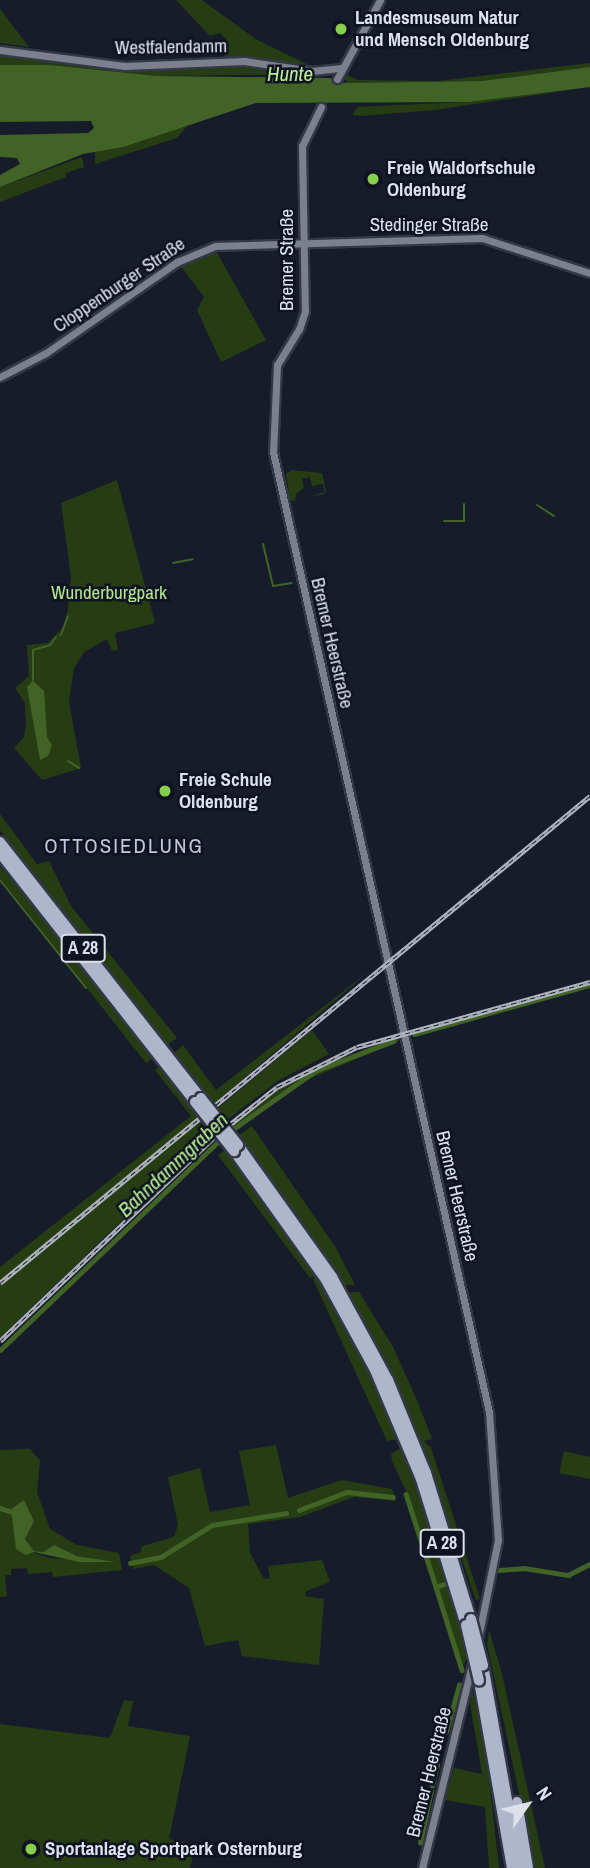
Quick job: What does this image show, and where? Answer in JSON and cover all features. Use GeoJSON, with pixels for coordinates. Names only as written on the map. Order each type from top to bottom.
{"type":"FeatureCollection","features":[{"type":"Feature","properties":{"kind":"highway","name":"A 28"},"geometry":{"type":"LineString","coordinates":[[0,842],[154,1044]]}},
{"type":"Feature","properties":{"kind":"highway","name":"A 28"},"geometry":{"type":"LineString","coordinates":[[0,853],[236,1148],[329,1278],[346,1307],[417,1459],[483,1665],[499,1738],[519,1868]]}},
{"type":"Feature","properties":{"kind":"highway","name":"A 28"},"geometry":{"type":"LineString","coordinates":[[468,1622],[508,1836],[510,1868]]}},
{"type":"Feature","properties":{"kind":"highway"},"geometry":{"type":"LineString","coordinates":[[499,1738],[507,1756],[528,1868]]}},
{"type":"Feature","properties":{"kind":"street"},"geometry":{"type":"LineString","coordinates":[[337,79],[380,0]]}},
{"type":"Feature","properties":{"kind":"street","name":"Westfalendamm"},"geometry":{"type":"LineString","coordinates":[[0,50],[125,66],[244,61],[290,70],[342,68]]}},
{"type":"Feature","properties":{"kind":"street","name":"Bremer Straße"},"geometry":{"type":"LineString","coordinates":[[291,534],[273,453],[274,387],[279,360],[304,318],[302,146],[321,107]]}},
{"type":"Feature","properties":{"kind":"street","name":"Stedinger Straße"},"geometry":{"type":"LineString","coordinates":[[304,241],[492,239],[590,273]]}},
{"type":"Feature","properties":{"kind":"street","name":"Cloppenburger Straße"},"geometry":{"type":"LineString","coordinates":[[0,377],[46,353],[192,253],[227,244],[304,241]]}},
{"type":"Feature","properties":{"kind":"street","name":"Bremer Heerstraße"},"geometry":{"type":"LineString","coordinates":[[291,534],[493,1440],[496,1550],[486,1610],[422,1868]]}},
{"type":"Feature","properties":{"kind":"green space"},"geometry":{"type":"Polygon","coordinates":[[[176,0],[202,0],[257,40],[313,67],[250,57],[224,59],[227,40],[220,33],[210,36],[176,0]]]}},
{"type":"Feature","properties":{"kind":"green space"},"geometry":{"type":"Polygon","coordinates":[[[0,9],[29,47],[0,43],[0,9]]]}},
{"type":"Feature","properties":{"kind":"green space"},"geometry":{"type":"Polygon","coordinates":[[[0,54],[152,70],[249,64],[323,74],[158,76],[50,65],[0,65],[0,54]]]}},
{"type":"Feature","properties":{"kind":"green space"},"geometry":{"type":"Polygon","coordinates":[[[590,63],[590,67],[482,81],[341,83],[348,82],[344,79],[347,75],[358,80],[438,81],[590,63]]]}},
{"type":"Feature","properties":{"kind":"green space"},"geometry":{"type":"Polygon","coordinates":[[[590,87],[435,110],[361,116],[352,115],[358,107],[330,108],[469,102],[590,87]]]}},
{"type":"Feature","properties":{"kind":"green space"},"geometry":{"type":"Polygon","coordinates":[[[189,124],[177,138],[95,164],[95,152],[189,124]]]}},
{"type":"Feature","properties":{"kind":"green space"},"geometry":{"type":"Polygon","coordinates":[[[82,157],[84,167],[66,173],[66,177],[0,202],[0,187],[82,157]]]}},
{"type":"Feature","properties":{"kind":"green space"},"geometry":{"type":"Polygon","coordinates":[[[216,251],[266,340],[221,362],[197,310],[204,297],[180,265],[216,251]]]}},
{"type":"Feature","properties":{"kind":"green space"},"geometry":{"type":"Polygon","coordinates":[[[291,470],[322,473],[326,491],[324,494],[309,497],[325,492],[323,484],[312,486],[310,477],[302,479],[304,488],[296,494],[295,501],[290,500],[286,474],[291,470]]]}},
{"type":"Feature","properties":{"kind":"green space","name":"Wunderburgpark"},"geometry":{"type":"Polygon","coordinates":[[[117,480],[155,623],[115,633],[118,650],[112,651],[107,639],[84,652],[74,668],[69,702],[81,768],[42,780],[14,748],[24,737],[26,724],[25,703],[15,688],[29,676],[27,645],[48,643],[64,626],[71,577],[61,503],[117,480]]]}},
{"type":"Feature","properties":{"kind":"green space"},"geometry":{"type":"Polygon","coordinates":[[[0,814],[37,864],[49,861],[71,906],[177,1038],[167,1045],[0,830],[0,814]]]}},
{"type":"Feature","properties":{"kind":"green space"},"geometry":{"type":"Polygon","coordinates":[[[0,866],[154,1057],[146,1063],[0,878],[0,866]]]}},
{"type":"Feature","properties":{"kind":"green space"},"geometry":{"type":"Polygon","coordinates":[[[372,969],[214,1104],[174,1053],[183,1045],[216,1090],[372,969]]]}},
{"type":"Feature","properties":{"kind":"green space"},"geometry":{"type":"Polygon","coordinates":[[[312,1030],[329,1054],[279,1080],[226,1121],[217,1109],[312,1030]]]}},
{"type":"Feature","properties":{"kind":"green space"},"geometry":{"type":"Polygon","coordinates":[[[399,1036],[399,1041],[304,1081],[234,1131],[230,1125],[301,1074],[399,1036]]]}},
{"type":"Feature","properties":{"kind":"green space"},"geometry":{"type":"Polygon","coordinates":[[[160,1066],[212,1134],[0,1338],[0,1267],[191,1116],[155,1070],[160,1066]]]}},
{"type":"Feature","properties":{"kind":"green space"},"geometry":{"type":"Polygon","coordinates":[[[252,1126],[336,1248],[355,1285],[344,1285],[239,1135],[252,1126]]]}},
{"type":"Feature","properties":{"kind":"green space"},"geometry":{"type":"Polygon","coordinates":[[[226,1150],[279,1219],[316,1275],[310,1278],[218,1155],[226,1150]]]}},
{"type":"Feature","properties":{"kind":"green space"},"geometry":{"type":"Polygon","coordinates":[[[316,1276],[374,1378],[402,1448],[398,1439],[387,1441],[313,1279],[316,1276]]]}},
{"type":"Feature","properties":{"kind":"green space"},"geometry":{"type":"Polygon","coordinates":[[[349,1292],[359,1292],[393,1347],[416,1398],[432,1439],[424,1441],[431,1448],[480,1599],[476,1600],[420,1441],[349,1292]]]}},
{"type":"Feature","properties":{"kind":"green space"},"geometry":{"type":"Polygon","coordinates":[[[276,1445],[288,1498],[342,1480],[392,1489],[396,1501],[354,1497],[300,1517],[248,1524],[250,1553],[264,1579],[270,1578],[268,1566],[322,1560],[330,1582],[306,1591],[305,1596],[324,1599],[319,1665],[242,1656],[238,1640],[205,1646],[189,1588],[154,1565],[133,1569],[130,1556],[141,1552],[142,1546],[174,1537],[178,1525],[168,1477],[200,1468],[210,1512],[250,1505],[239,1451],[276,1445]]]}},
{"type":"Feature","properties":{"kind":"green space"},"geometry":{"type":"Polygon","coordinates":[[[402,1448],[422,1498],[468,1656],[462,1668],[407,1493],[392,1461],[391,1454],[402,1448]]]}},
{"type":"Feature","properties":{"kind":"green space"},"geometry":{"type":"Polygon","coordinates":[[[30,1449],[40,1461],[37,1492],[50,1529],[77,1545],[119,1553],[122,1570],[53,1577],[52,1572],[28,1574],[27,1568],[11,1569],[11,1575],[5,1575],[7,1596],[0,1597],[0,1450],[30,1449]],[[24,1500],[11,1509],[17,1547],[50,1558],[115,1562],[77,1556],[54,1545],[43,1552],[34,1551],[25,1539],[31,1525],[25,1534],[16,1524],[17,1510],[22,1506],[30,1513],[31,1524],[34,1521],[24,1500]]]}},
{"type":"Feature","properties":{"kind":"green space"},"geometry":{"type":"Polygon","coordinates":[[[564,1451],[590,1457],[590,1479],[559,1473],[564,1451]]]}},
{"type":"Feature","properties":{"kind":"green space"},"geometry":{"type":"Polygon","coordinates":[[[489,1630],[502,1674],[545,1868],[535,1868],[487,1644],[489,1630]]]}},
{"type":"Feature","properties":{"kind":"green space"},"geometry":{"type":"Polygon","coordinates":[[[472,1690],[484,1732],[499,1868],[489,1868],[485,1807],[445,1800],[454,1768],[482,1774],[470,1703],[472,1690]]]}},
{"type":"Feature","properties":{"kind":"green space"},"geometry":{"type":"Polygon","coordinates":[[[124,1700],[133,1701],[128,1726],[190,1736],[169,1839],[195,1844],[190,1868],[0,1868],[0,1724],[110,1738],[124,1700]]]}},
{"type":"Feature","properties":{"kind":"shaded area"},"geometry":{"type":"Polygon","coordinates":[[[0,65],[50,65],[158,76],[330,78],[340,83],[482,81],[590,67],[590,87],[469,102],[256,103],[123,147],[83,154],[0,187],[0,175],[20,164],[17,158],[0,157],[0,135],[88,133],[94,128],[91,121],[0,122],[0,65]]]}},
{"type":"Feature","properties":{"kind":"shaded area"},"geometry":{"type":"Polygon","coordinates":[[[33,681],[44,691],[47,737],[52,745],[48,756],[40,760],[27,687],[33,681]]]}},
{"type":"Feature","properties":{"kind":"shaded area"},"geometry":{"type":"Polygon","coordinates":[[[24,1500],[34,1521],[25,1539],[34,1551],[43,1552],[54,1545],[77,1556],[116,1562],[79,1562],[34,1552],[26,1555],[16,1549],[11,1509],[24,1500]]]}},
{"type":"Feature","properties":{"kind":"waterway"},"geometry":{"type":"LineString","coordinates":[[444,521],[464,521],[464,504]]}},
{"type":"Feature","properties":{"kind":"waterway"},"geometry":{"type":"LineString","coordinates":[[537,505],[554,516]]}},
{"type":"Feature","properties":{"kind":"waterway"},"geometry":{"type":"LineString","coordinates":[[263,544],[273,586],[292,583]]}},
{"type":"Feature","properties":{"kind":"waterway"},"geometry":{"type":"LineString","coordinates":[[173,563],[193,559]]}},
{"type":"Feature","properties":{"kind":"waterway"},"geometry":{"type":"LineString","coordinates":[[61,635],[68,616]]}},
{"type":"Feature","properties":{"kind":"waterway"},"geometry":{"type":"LineString","coordinates":[[33,680],[33,650],[50,645],[56,637]]}},
{"type":"Feature","properties":{"kind":"waterway"},"geometry":{"type":"LineString","coordinates":[[68,761],[79,768]]}},
{"type":"Feature","properties":{"kind":"waterway"},"geometry":{"type":"LineString","coordinates":[[0,880],[86,988]]}},
{"type":"Feature","properties":{"kind":"waterway","name":"Bahndammgraben"},"geometry":{"type":"LineString","coordinates":[[414,1034],[590,985]]}},
{"type":"Feature","properties":{"kind":"waterway","name":"Bahndammgraben"},"geometry":{"type":"LineString","coordinates":[[229,1132],[315,1071],[393,1041]]}},
{"type":"Feature","properties":{"kind":"waterway","name":"Bahndammgraben"},"geometry":{"type":"LineString","coordinates":[[0,1350],[222,1138]]}},
{"type":"Feature","properties":{"kind":"waterway"},"geometry":{"type":"LineString","coordinates":[[299,1510],[347,1492],[393,1497]]}},
{"type":"Feature","properties":{"kind":"waterway"},"geometry":{"type":"LineString","coordinates":[[406,1494],[436,1587],[447,1583]]}},
{"type":"Feature","properties":{"kind":"waterway"},"geometry":{"type":"LineString","coordinates":[[0,1508],[15,1513]]}},
{"type":"Feature","properties":{"kind":"waterway"},"geometry":{"type":"LineString","coordinates":[[130,1563],[161,1557],[212,1525],[286,1513]]}},
{"type":"Feature","properties":{"kind":"waterway"},"geometry":{"type":"LineString","coordinates":[[498,1570],[524,1568],[568,1575],[590,1564]]}},
{"type":"Feature","properties":{"kind":"waterway"},"geometry":{"type":"LineString","coordinates":[[436,1587],[462,1670]]}},
{"type":"Feature","properties":{"kind":"waterway"},"geometry":{"type":"LineString","coordinates":[[446,1732],[459,1685]]}},
{"type":"Feature","properties":{"kind":"waterway"},"geometry":{"type":"LineString","coordinates":[[432,1786],[437,1765]]}},
{"type":"Feature","properties":{"kind":"waterway"},"geometry":{"type":"LineString","coordinates":[[420,1843],[431,1791]]}},
{"type":"Feature","properties":{"kind":"railway"},"geometry":{"type":"LineString","coordinates":[[0,1283],[590,796]]}},
{"type":"Feature","properties":{"kind":"railway"},"geometry":{"type":"LineString","coordinates":[[0,1341],[214,1137],[277,1087],[357,1047],[590,982]]}},
{"type":"Feature","properties":{"kind":"place","name":"Landesmuseum Natur und Mensch Oldenburg"},"geometry":{"type":"Point","coordinates":[341,29]}},
{"type":"Feature","properties":{"kind":"place","name":"Freie Waldorfschule Oldenburg"},"geometry":{"type":"Point","coordinates":[373,179]}},
{"type":"Feature","properties":{"kind":"place","name":"Freie Schule Oldenburg"},"geometry":{"type":"Point","coordinates":[165,791]}},
{"type":"Feature","properties":{"kind":"place","name":"Sportanlage Sportpark Osternburg"},"geometry":{"type":"Point","coordinates":[31,1849]}},
{"type":"Feature","properties":{"kind":"district","name":"OTTOSIEDLUNG"},"geometry":{"type":"Point","coordinates":[124,846]}},
{"type":"Feature","properties":{"kind":"water label","name":"Hunte"},"geometry":{"type":"Point","coordinates":[290,74]}}]}
